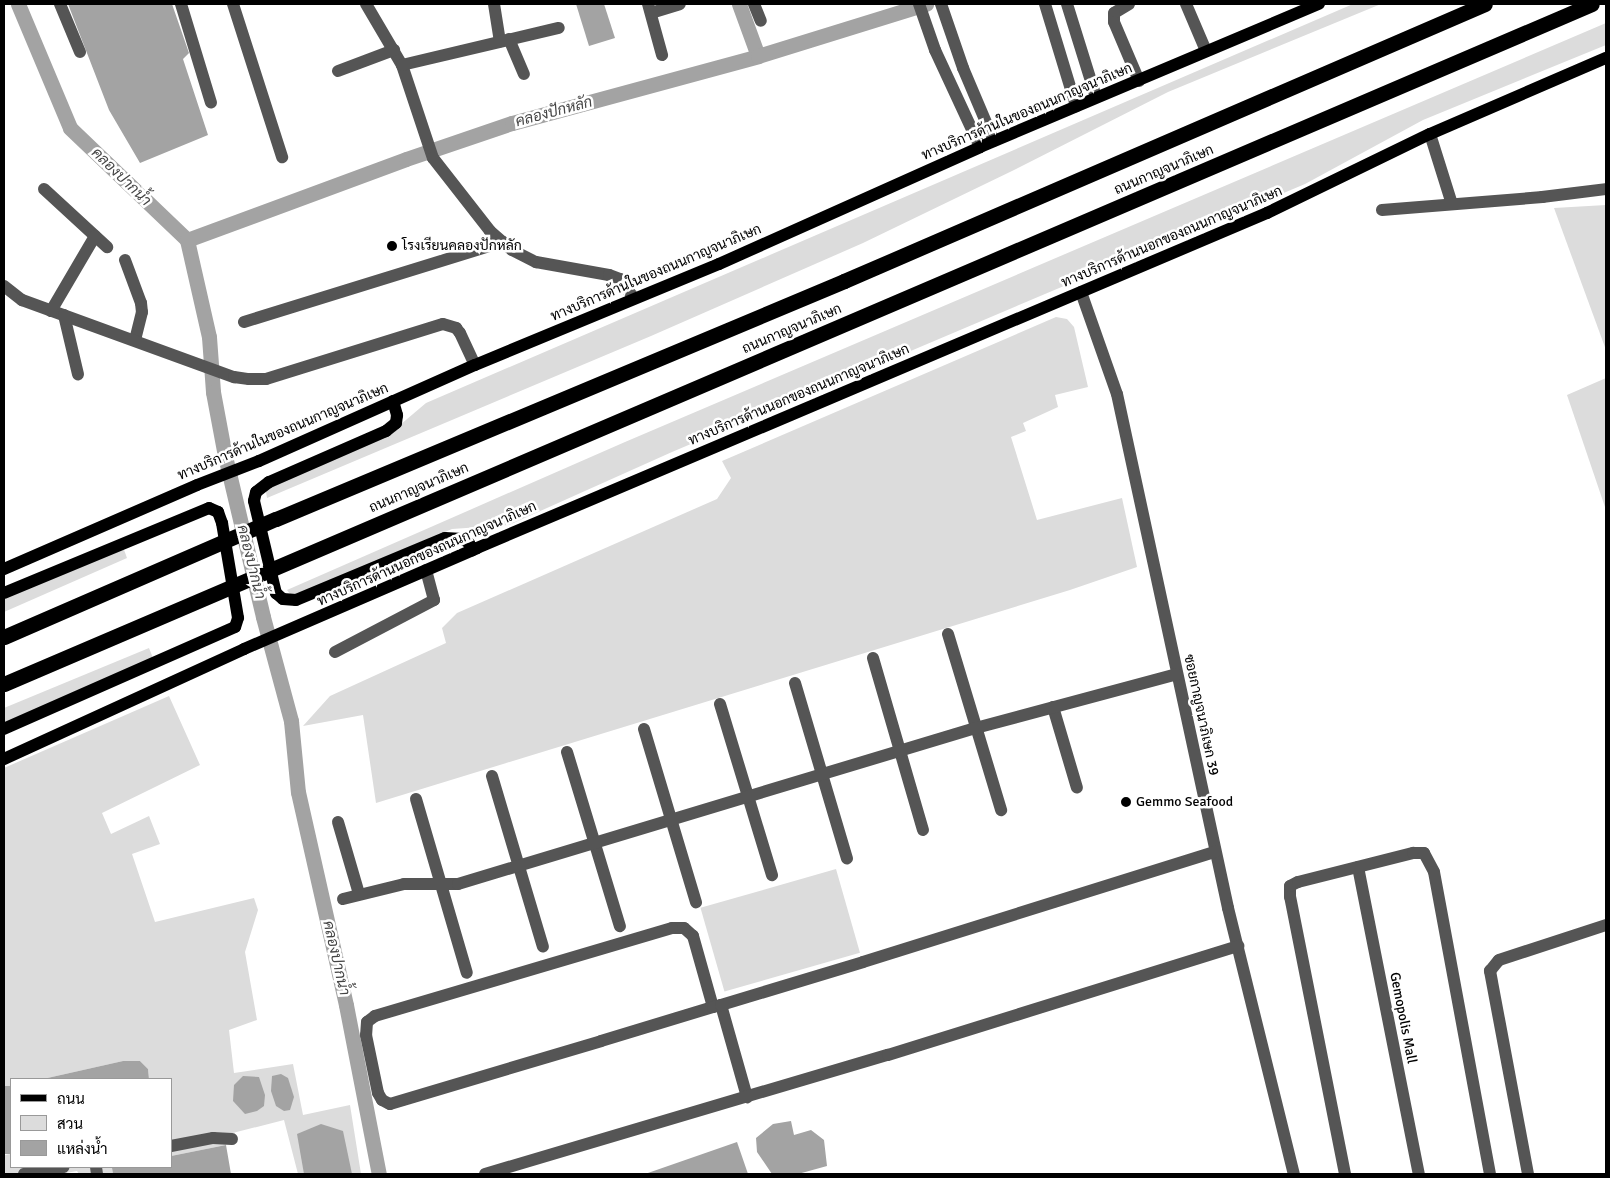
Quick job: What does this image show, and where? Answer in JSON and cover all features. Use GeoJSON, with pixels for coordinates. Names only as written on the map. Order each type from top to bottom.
{"type":"FeatureCollection","features":[{"type":"Feature","properties":{"kind":"highway","name":"ถนนกาญจนาภิเษก"},"geometry":{"type":"LineString","coordinates":[[4,636],[276,519],[844,281],[1485,4]]}},
{"type":"Feature","properties":{"kind":"highway","name":"ถนนกาญจนาภิเษก"},"geometry":{"type":"LineString","coordinates":[[4,684],[1592,4]]}},
{"type":"Feature","properties":{"kind":"main road","name":"ทางบริการด้านในของถนนกาญจนาภิเษก"},"geometry":{"type":"LineString","coordinates":[[4,568],[260,460],[475,365],[719,264],[980,147],[1318,4]]}},
{"type":"Feature","properties":{"kind":"main road","name":"ทางบริการด้านนอกของถนนกาญจนาภิเษก"},"geometry":{"type":"LineString","coordinates":[[4,759],[244,649],[472,550],[1267,213],[1430,134],[1606,58]]}},
{"type":"Feature","properties":{"kind":"main road"},"geometry":{"type":"LineString","coordinates":[[393,402],[397,415],[396,423],[386,431],[269,482],[256,492],[254,502],[276,593],[283,600],[296,600],[445,538],[463,539],[469,543],[472,550]]}},
{"type":"Feature","properties":{"kind":"main road"},"geometry":{"type":"LineString","coordinates":[[4,593],[209,508],[218,512],[222,522],[238,618],[235,627],[4,729]]}},
{"type":"Feature","properties":{"kind":"street"},"geometry":{"type":"LineString","coordinates":[[60,4],[80,52]]}},
{"type":"Feature","properties":{"kind":"street"},"geometry":{"type":"LineString","coordinates":[[181,4],[211,103]]}},
{"type":"Feature","properties":{"kind":"street"},"geometry":{"type":"LineString","coordinates":[[233,4],[282,157]]}},
{"type":"Feature","properties":{"kind":"street"},"geometry":{"type":"LineString","coordinates":[[366,4],[402,65],[433,158],[467,203],[512,250],[536,262],[609,275],[620,279],[634,298]]}},
{"type":"Feature","properties":{"kind":"street"},"geometry":{"type":"LineString","coordinates":[[494,4],[504,41],[524,74]]}},
{"type":"Feature","properties":{"kind":"street"},"geometry":{"type":"LineString","coordinates":[[662,55],[649,8],[680,4]]}},
{"type":"Feature","properties":{"kind":"street"},"geometry":{"type":"LineString","coordinates":[[754,4],[761,21]]}},
{"type":"Feature","properties":{"kind":"street"},"geometry":{"type":"LineString","coordinates":[[1045,4],[1076,106]]}},
{"type":"Feature","properties":{"kind":"street"},"geometry":{"type":"LineString","coordinates":[[1067,4],[1096,98]]}},
{"type":"Feature","properties":{"kind":"street"},"geometry":{"type":"LineString","coordinates":[[1129,4],[1114,14],[1114,22],[1139,80]]}},
{"type":"Feature","properties":{"kind":"street"},"geometry":{"type":"LineString","coordinates":[[1186,4],[1206,51]]}},
{"type":"Feature","properties":{"kind":"street"},"geometry":{"type":"LineString","coordinates":[[941,5],[963,68],[994,141]]}},
{"type":"Feature","properties":{"kind":"street"},"geometry":{"type":"LineString","coordinates":[[920,8],[935,50],[980,147]]}},
{"type":"Feature","properties":{"kind":"street"},"geometry":{"type":"LineString","coordinates":[[402,65],[559,28]]}},
{"type":"Feature","properties":{"kind":"street"},"geometry":{"type":"LineString","coordinates":[[338,71],[394,50]]}},
{"type":"Feature","properties":{"kind":"street"},"geometry":{"type":"LineString","coordinates":[[1430,134],[1452,204]]}},
{"type":"Feature","properties":{"kind":"street"},"geometry":{"type":"LineString","coordinates":[[44,189],[107,247]]}},
{"type":"Feature","properties":{"kind":"street"},"geometry":{"type":"LineString","coordinates":[[1382,210],[1606,189]]}},
{"type":"Feature","properties":{"kind":"street"},"geometry":{"type":"LineString","coordinates":[[51,311],[95,236]]}},
{"type":"Feature","properties":{"kind":"street"},"geometry":{"type":"LineString","coordinates":[[244,322],[503,242]]}},
{"type":"Feature","properties":{"kind":"street"},"geometry":{"type":"LineString","coordinates":[[125,260],[141,302],[142,312],[135,340]]}},
{"type":"Feature","properties":{"kind":"street"},"geometry":{"type":"LineString","coordinates":[[5,289],[22,300],[234,377],[266,379],[443,324],[456,328],[460,333],[475,365]]}},
{"type":"Feature","properties":{"kind":"street","name":"ซอยกาญจนาภิเษก 39"},"geometry":{"type":"LineString","coordinates":[[1081,292],[1117,394],[1216,852],[1294,1174]]}},
{"type":"Feature","properties":{"kind":"street"},"geometry":{"type":"LineString","coordinates":[[64,315],[78,374]]}},
{"type":"Feature","properties":{"kind":"street"},"geometry":{"type":"LineString","coordinates":[[335,652],[434,600],[426,570]]}},
{"type":"Feature","properties":{"kind":"street"},"geometry":{"type":"LineString","coordinates":[[948,634],[1001,810]]}},
{"type":"Feature","properties":{"kind":"street"},"geometry":{"type":"LineString","coordinates":[[873,658],[923,830]]}},
{"type":"Feature","properties":{"kind":"street"},"geometry":{"type":"LineString","coordinates":[[344,899],[404,884],[458,884],[976,728],[1177,674]]}},
{"type":"Feature","properties":{"kind":"street"},"geometry":{"type":"LineString","coordinates":[[795,683],[847,858]]}},
{"type":"Feature","properties":{"kind":"street"},"geometry":{"type":"LineString","coordinates":[[720,704],[772,875]]}},
{"type":"Feature","properties":{"kind":"street"},"geometry":{"type":"LineString","coordinates":[[1053,707],[1077,788]]}},
{"type":"Feature","properties":{"kind":"street"},"geometry":{"type":"LineString","coordinates":[[644,729],[696,902]]}},
{"type":"Feature","properties":{"kind":"street"},"geometry":{"type":"LineString","coordinates":[[567,752],[620,926]]}},
{"type":"Feature","properties":{"kind":"street"},"geometry":{"type":"LineString","coordinates":[[492,776],[543,947]]}},
{"type":"Feature","properties":{"kind":"street"},"geometry":{"type":"LineString","coordinates":[[416,799],[467,973]]}},
{"type":"Feature","properties":{"kind":"street"},"geometry":{"type":"LineString","coordinates":[[338,822],[359,894]]}},
{"type":"Feature","properties":{"kind":"street"},"geometry":{"type":"LineString","coordinates":[[747,1097],[717,1006],[693,936],[684,928],[672,928],[375,1016],[367,1022],[366,1035],[378,1093],[382,1100],[390,1104],[717,1006],[1216,852]]}},
{"type":"Feature","properties":{"kind":"street"},"geometry":{"type":"LineString","coordinates":[[1345,1174],[1290,897],[1290,886],[1413,853],[1424,853],[1430,860],[1434,872],[1490,1174]]}},
{"type":"Feature","properties":{"kind":"street","name":"Gemopolis Mall"},"geometry":{"type":"LineString","coordinates":[[1358,867],[1419,1174]]}},
{"type":"Feature","properties":{"kind":"street"},"geometry":{"type":"LineString","coordinates":[[1528,1174],[1490,971],[1500,960],[1509,956],[1606,925]]}},
{"type":"Feature","properties":{"kind":"street"},"geometry":{"type":"LineString","coordinates":[[485,1174],[747,1097],[1238,946]]}},
{"type":"Feature","properties":{"kind":"street"},"geometry":{"type":"LineString","coordinates":[[172,1146],[213,1138],[232,1139]]}},
{"type":"Feature","properties":{"kind":"street"},"geometry":{"type":"LineString","coordinates":[[24,1174],[57,1168]]}},
{"type":"Feature","properties":{"kind":"green space"},"geometry":{"type":"Polygon","coordinates":[[[1353,4],[1381,4],[1168,92],[1012,171],[863,243],[651,336],[267,498],[266,492],[269,487],[387,436],[426,403],[1353,4]]]}},
{"type":"Feature","properties":{"kind":"green space"},"geometry":{"type":"Polygon","coordinates":[[[1606,23],[1606,45],[1423,120],[1305,184],[672,452],[509,525],[452,529],[299,594],[290,594],[287,590],[625,442],[1606,23]]]}},
{"type":"Feature","properties":{"kind":"green space"},"geometry":{"type":"Polygon","coordinates":[[[1606,205],[1606,350],[1554,208],[1606,205]]]}},
{"type":"Feature","properties":{"kind":"green space"},"geometry":{"type":"Polygon","coordinates":[[[1056,317],[1067,319],[1074,327],[1088,387],[1055,395],[1058,407],[1023,423],[1026,431],[1011,437],[1037,520],[1122,498],[1137,567],[1070,590],[376,803],[363,715],[303,726],[330,696],[446,643],[442,628],[457,613],[717,499],[731,478],[722,461],[1056,317]]]}},
{"type":"Feature","properties":{"kind":"green space"},"geometry":{"type":"Polygon","coordinates":[[[1606,378],[1606,510],[1567,395],[1606,378]]]}},
{"type":"Feature","properties":{"kind":"green space"},"geometry":{"type":"Polygon","coordinates":[[[123,547],[127,558],[4,612],[4,597],[123,547]]]}},
{"type":"Feature","properties":{"kind":"green space"},"geometry":{"type":"Polygon","coordinates":[[[149,648],[153,658],[4,724],[4,708],[149,648]]]}},
{"type":"Feature","properties":{"kind":"green space"},"geometry":{"type":"Polygon","coordinates":[[[169,696],[200,765],[102,813],[111,834],[149,816],[160,844],[132,854],[155,922],[254,898],[258,910],[245,952],[257,1020],[229,1030],[234,1073],[293,1064],[303,1115],[350,1105],[361,1174],[298,1174],[284,1120],[225,1135],[226,1145],[172,1156],[172,1078],[149,1078],[148,1069],[140,1061],[123,1061],[47,1078],[10,1078],[10,1086],[4,1088],[4,768],[169,696]]]}},
{"type":"Feature","properties":{"kind":"green space"},"geometry":{"type":"Polygon","coordinates":[[[836,869],[860,953],[724,991],[700,908],[836,869]]]}},
{"type":"Feature","properties":{"kind":"green space"},"geometry":{"type":"Polygon","coordinates":[[[10,1154],[10,1168],[112,1168],[113,1174],[79,1174],[77,1171],[60,1174],[4,1174],[4,1155],[10,1154]]]}},
{"type":"Feature","properties":{"kind":"water"},"geometry":{"type":"Polygon","coordinates":[[[68,4],[172,4],[189,53],[183,59],[208,135],[140,163],[109,110],[68,4]]]}},
{"type":"Feature","properties":{"kind":"water"},"geometry":{"type":"Polygon","coordinates":[[[576,4],[604,4],[615,38],[589,46],[576,4]]]}},
{"type":"Feature","properties":{"kind":"water"},"geometry":{"type":"Polygon","coordinates":[[[123,1061],[140,1061],[148,1069],[149,1078],[47,1078],[123,1061]]]}},
{"type":"Feature","properties":{"kind":"water"},"geometry":{"type":"Polygon","coordinates":[[[281,1074],[288,1078],[294,1097],[290,1110],[284,1111],[276,1106],[271,1091],[272,1076],[281,1074]]]}},
{"type":"Feature","properties":{"kind":"water"},"geometry":{"type":"Polygon","coordinates":[[[243,1076],[259,1077],[265,1095],[264,1106],[257,1111],[245,1114],[233,1101],[234,1085],[243,1076]]]}},
{"type":"Feature","properties":{"kind":"water"},"geometry":{"type":"Polygon","coordinates":[[[4,1086],[10,1086],[10,1154],[4,1154],[4,1086]]]}},
{"type":"Feature","properties":{"kind":"water"},"geometry":{"type":"Polygon","coordinates":[[[791,1121],[794,1135],[811,1130],[824,1140],[827,1166],[798,1174],[772,1174],[757,1152],[756,1138],[773,1124],[791,1121]]]}},
{"type":"Feature","properties":{"kind":"water"},"geometry":{"type":"Polygon","coordinates":[[[321,1124],[343,1131],[352,1174],[304,1174],[297,1134],[321,1124]]]}},
{"type":"Feature","properties":{"kind":"water"},"geometry":{"type":"Polygon","coordinates":[[[737,1142],[748,1174],[645,1174],[737,1142]]]}},
{"type":"Feature","properties":{"kind":"water"},"geometry":{"type":"Polygon","coordinates":[[[226,1145],[231,1174],[113,1174],[112,1168],[172,1168],[172,1156],[226,1145]]]}},
{"type":"Feature","properties":{"kind":"waterway","name":"คลองปากน้ำ"},"geometry":{"type":"LineString","coordinates":[[18,4],[70,128],[187,240],[209,337],[213,392],[225,456],[263,617],[291,721],[298,792],[346,1005],[379,1174]]}},
{"type":"Feature","properties":{"kind":"waterway"},"geometry":{"type":"LineString","coordinates":[[739,4],[758,56]]}},
{"type":"Feature","properties":{"kind":"waterway","name":"คลองปักหลัก"},"geometry":{"type":"LineString","coordinates":[[187,240],[406,159],[512,123],[758,56],[926,4]]}},
{"type":"Feature","properties":{"kind":"place","name":"โรงเรียนคลองปักหลัก"},"geometry":{"type":"Point","coordinates":[392,246]}},
{"type":"Feature","properties":{"kind":"place","name":"Gemmo Seafood"},"geometry":{"type":"Point","coordinates":[1126,802]}}]}
